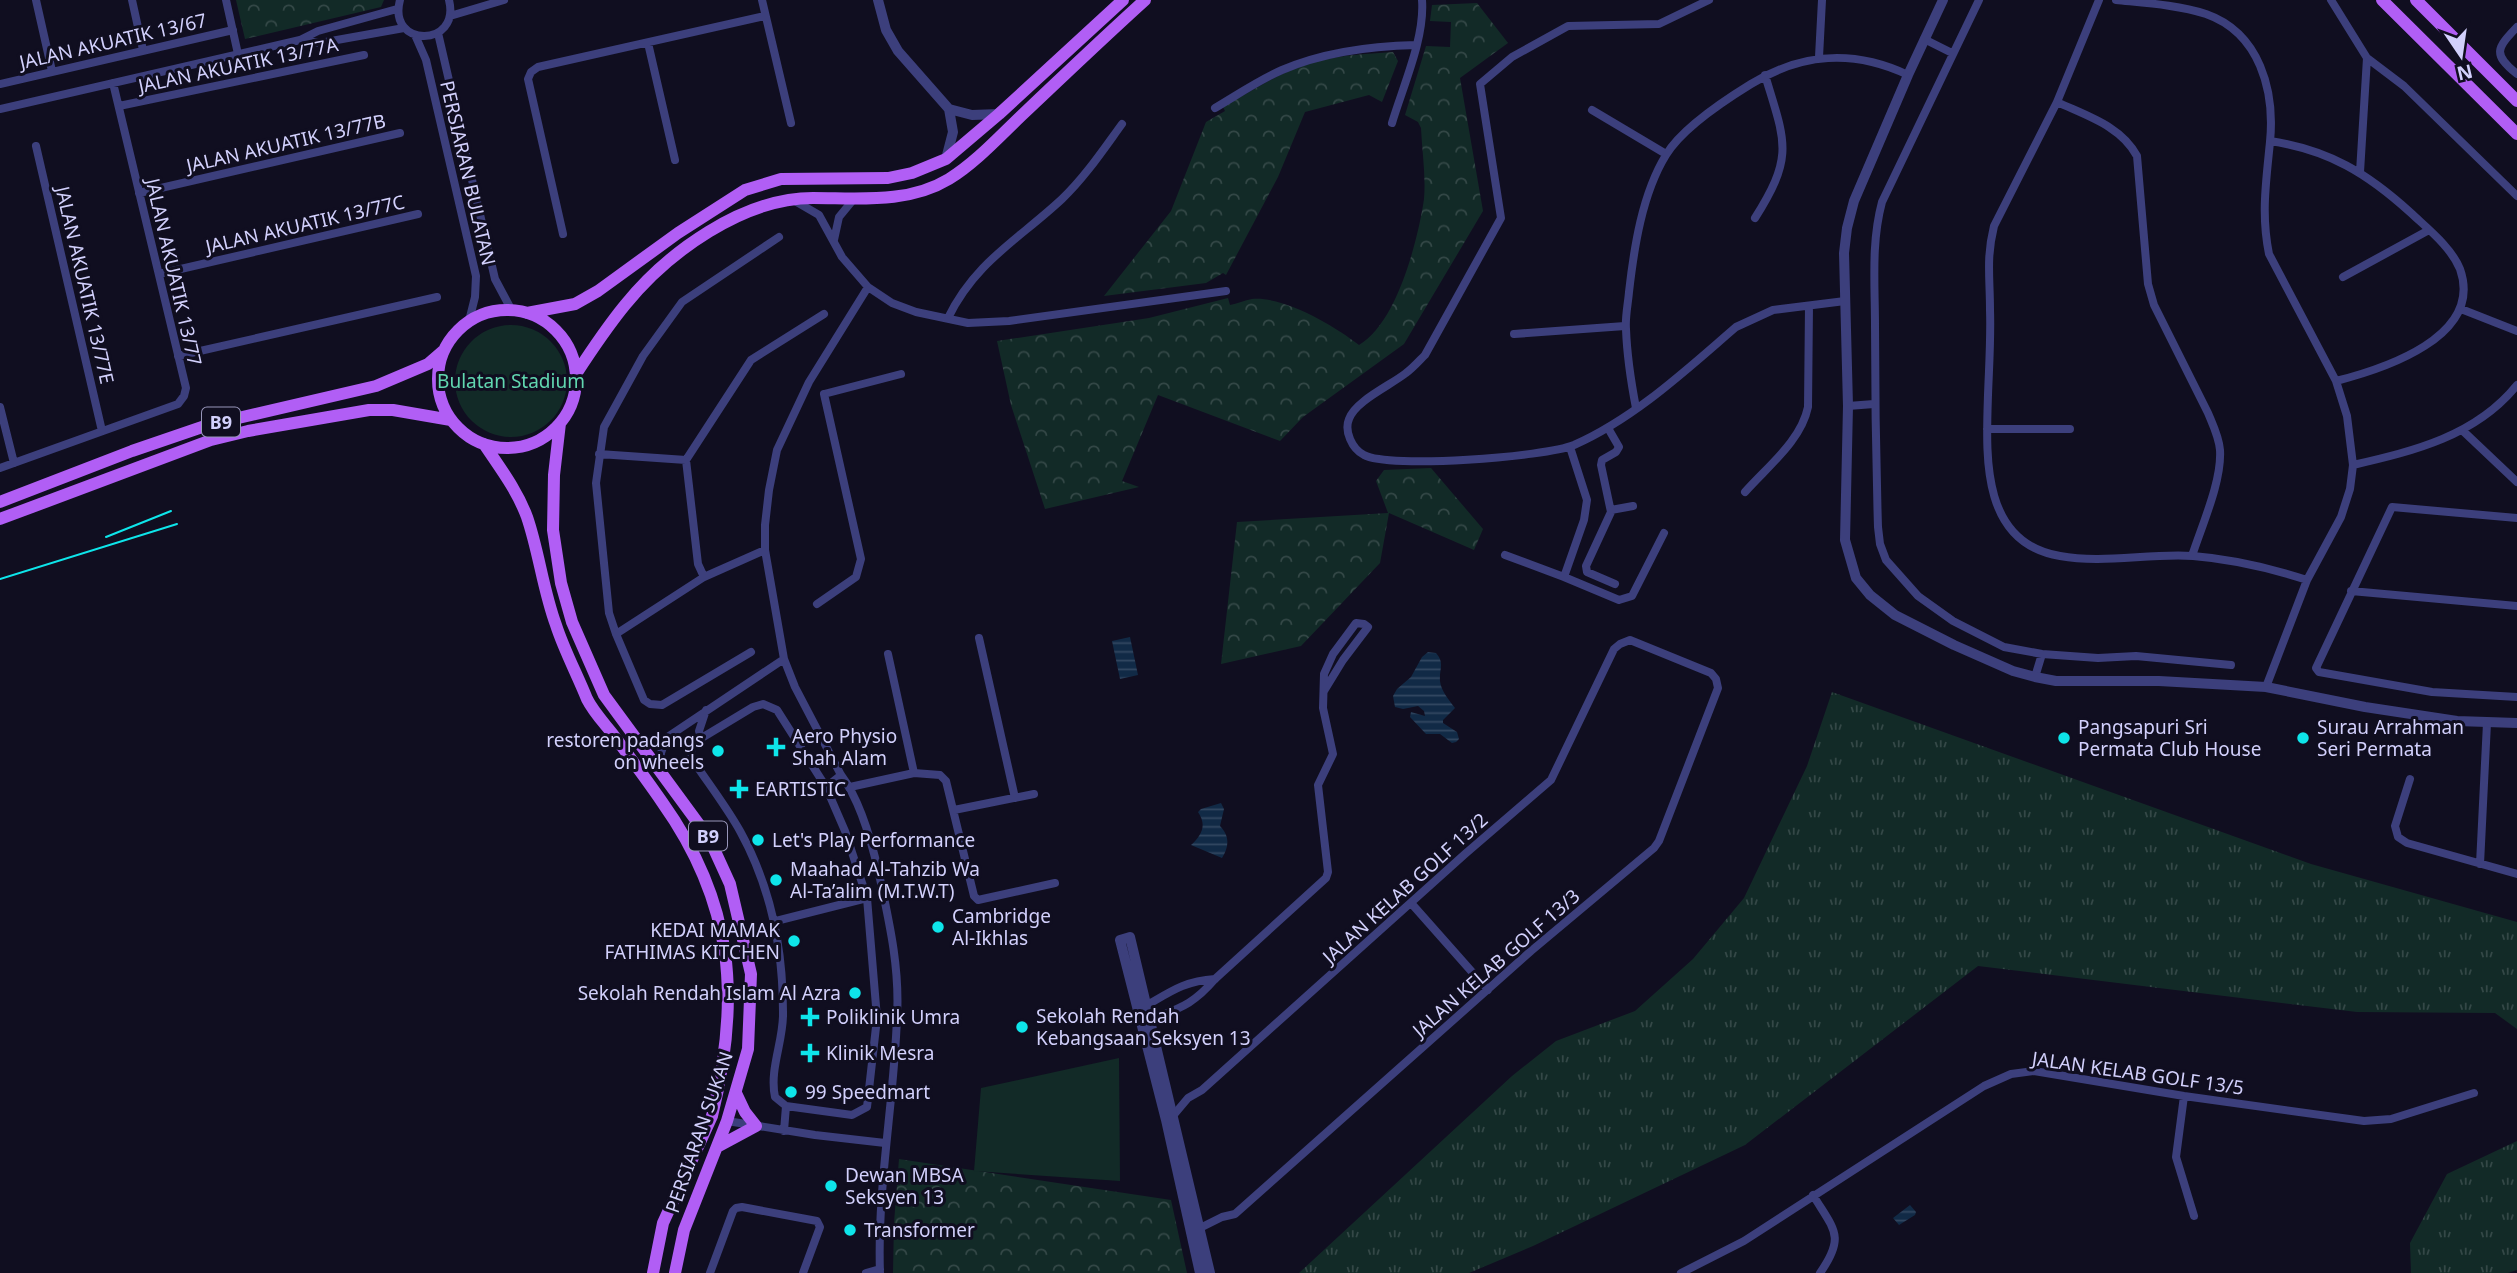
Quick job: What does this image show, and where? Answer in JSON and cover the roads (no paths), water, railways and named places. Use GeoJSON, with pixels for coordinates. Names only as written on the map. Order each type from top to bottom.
{"type":"FeatureCollection","features":[{"type":"Feature","properties":{"kind":"main road"},"geometry":{"type":"LineString","coordinates":[[527,313],[575,304],[745,190],[781,179],[888,178],[912,173],[946,159],[999,114],[1122,0]]}},
{"type":"Feature","properties":{"kind":"main road"},"geometry":{"type":"LineString","coordinates":[[576,374],[626,303],[654,274],[683,250],[750,209],[792,199],[882,199],[910,193],[949,179],[980,155],[1145,0]]}},
{"type":"Feature","properties":{"kind":"main road"},"geometry":{"type":"LineString","coordinates":[[2382,0],[2517,134]]}},
{"type":"Feature","properties":{"kind":"main road"},"geometry":{"type":"LineString","coordinates":[[2416,0],[2517,101]]}},
{"type":"Feature","properties":{"kind":"main road","name":"B9"},"geometry":{"type":"LineString","coordinates":[[0,502],[208,425],[376,386],[420,368],[443,351],[454,334],[470,321],[492,311],[512,309],[546,322],[561,336],[571,354],[576,374],[575,392],[560,422],[544,436],[526,445],[505,448],[484,444],[460,430],[451,420],[393,410],[369,410],[211,440],[0,519]]}},
{"type":"Feature","properties":{"kind":"main road"},"geometry":{"type":"LineString","coordinates":[[443,351],[437,375],[440,399],[451,420]]}},
{"type":"Feature","properties":{"kind":"main road","name":"PERSIARAN SUKAN"},"geometry":{"type":"LineString","coordinates":[[560,422],[554,475],[553,530],[561,583],[572,622],[604,695],[709,838],[730,884],[751,974],[748,1049],[727,1121],[684,1230],[675,1273]]}},
{"type":"Feature","properties":{"kind":"main road","name":"PERSIARAN SUKAN"},"geometry":{"type":"LineString","coordinates":[[484,444],[514,489],[527,517],[555,625],[589,703],[680,828],[709,887],[723,935],[728,978],[726,1051],[716,1098],[704,1135],[663,1223],[653,1273]]}},
{"type":"Feature","properties":{"kind":"main road"},"geometry":{"type":"LineString","coordinates":[[717,1148],[756,1126],[745,1112],[736,1093]]}},
{"type":"Feature","properties":{"kind":"main road"},"geometry":{"type":"LineString","coordinates":[[704,1135],[717,1124],[727,1121],[716,1098]]}},
{"type":"Feature","properties":{"kind":"street"},"geometry":{"type":"LineString","coordinates":[[36,0],[52,71]]}},
{"type":"Feature","properties":{"kind":"street"},"geometry":{"type":"LineString","coordinates":[[132,0],[143,50]]}},
{"type":"Feature","properties":{"kind":"street"},"geometry":{"type":"LineString","coordinates":[[226,0],[238,54]]}},
{"type":"Feature","properties":{"kind":"street"},"geometry":{"type":"LineString","coordinates":[[0,109],[300,40],[318,31],[398,5],[398,16],[404,28],[415,35],[427,37],[438,33],[448,23],[449,0]]}},
{"type":"Feature","properties":{"kind":"street"},"geometry":{"type":"LineString","coordinates":[[450,16],[504,0]]}},
{"type":"Feature","properties":{"kind":"street"},"geometry":{"type":"LineString","coordinates":[[762,0],[791,123]]}},
{"type":"Feature","properties":{"kind":"street"},"geometry":{"type":"LineString","coordinates":[[878,0],[887,30],[898,51],[949,109],[953,132],[946,159]]}},
{"type":"Feature","properties":{"kind":"street"},"geometry":{"type":"LineString","coordinates":[[1392,123],[1416,45],[1423,12],[1422,0]]}},
{"type":"Feature","properties":{"kind":"street"},"geometry":{"type":"LineString","coordinates":[[1709,0],[1659,24],[1568,26],[1512,57],[1480,84],[1501,218],[1425,355],[1407,372],[1353,410],[1348,421],[1348,433],[1354,446],[1363,455],[1397,461],[1521,457],[1570,447],[1608,428],[1636,408],[1736,327],[1773,310],[1845,300]]}},
{"type":"Feature","properties":{"kind":"street"},"geometry":{"type":"LineString","coordinates":[[1819,57],[1822,0]]}},
{"type":"Feature","properties":{"kind":"street"},"geometry":{"type":"LineString","coordinates":[[1943,0],[1908,75],[1847,228],[1844,253],[1848,405],[1845,540],[1856,578],[1870,595],[1895,615],[2001,666],[2035,677],[2056,681],[2158,681],[2266,687],[2365,707],[2457,721],[2517,723]]}},
{"type":"Feature","properties":{"kind":"street"},"geometry":{"type":"LineString","coordinates":[[1979,0],[1882,202],[1876,223],[1874,404],[1878,527],[1886,560],[1918,596],[1953,621],[2004,647],[2042,654],[2136,656],[2231,665]]}},
{"type":"Feature","properties":{"kind":"street"},"geometry":{"type":"LineString","coordinates":[[2099,0],[2057,102],[1994,226],[1989,244],[1987,259],[1991,311],[1987,429],[1990,485],[1996,506],[2003,520],[2021,539],[2036,550],[2061,556],[2192,556],[2261,566],[2307,580]]}},
{"type":"Feature","properties":{"kind":"street"},"geometry":{"type":"LineString","coordinates":[[2116,0],[2177,4],[2222,21],[2248,45],[2267,82],[2272,103],[2264,187],[2265,237],[2269,254],[2336,381],[2347,416],[2353,465],[2350,489],[2341,517],[2307,580],[2266,687]]}},
{"type":"Feature","properties":{"kind":"street"},"geometry":{"type":"LineString","coordinates":[[2331,0],[2367,58],[2404,86],[2517,197]]}},
{"type":"Feature","properties":{"kind":"street"},"geometry":{"type":"LineString","coordinates":[[563,233],[528,79],[531,72],[538,67],[765,16]]}},
{"type":"Feature","properties":{"kind":"street"},"geometry":{"type":"LineString","coordinates":[[2517,27],[2500,44],[2499,53],[2503,63],[2517,74]]}},
{"type":"Feature","properties":{"kind":"street"},"geometry":{"type":"LineString","coordinates":[[300,40],[320,43],[404,28]]}},
{"type":"Feature","properties":{"kind":"street","name":"JALAN AKUATIK 13/67"},"geometry":{"type":"LineString","coordinates":[[0,84],[233,30]]}},
{"type":"Feature","properties":{"kind":"street","name":"PERSIARAN BULATAN"},"geometry":{"type":"LineString","coordinates":[[438,33],[495,279],[512,309]]}},
{"type":"Feature","properties":{"kind":"street","name":"PERSIARAN BULATAN"},"geometry":{"type":"LineString","coordinates":[[415,35],[426,60],[476,276],[470,321]]}},
{"type":"Feature","properties":{"kind":"street"},"geometry":{"type":"LineString","coordinates":[[1924,39],[1952,52]]}},
{"type":"Feature","properties":{"kind":"street"},"geometry":{"type":"LineString","coordinates":[[648,43],[675,160]]}},
{"type":"Feature","properties":{"kind":"street"},"geometry":{"type":"LineString","coordinates":[[1215,108],[1280,71],[1320,56],[1383,46],[1416,45]]}},
{"type":"Feature","properties":{"kind":"street","name":"JALAN AKUATIK 13/77A"},"geometry":{"type":"LineString","coordinates":[[119,106],[364,55]]}},
{"type":"Feature","properties":{"kind":"street"},"geometry":{"type":"LineString","coordinates":[[1636,408],[1625,326],[1635,239],[1666,154],[1702,118],[1765,75],[1795,63],[1819,57],[1856,58],[1888,66],[1908,75]]}},
{"type":"Feature","properties":{"kind":"street"},"geometry":{"type":"LineString","coordinates":[[2361,172],[2367,58]]}},
{"type":"Feature","properties":{"kind":"street"},"geometry":{"type":"LineString","coordinates":[[1755,218],[1774,187],[1784,150],[1765,75]]}},
{"type":"Feature","properties":{"kind":"street","name":"JALAN AKUATIK 13/77"},"geometry":{"type":"LineString","coordinates":[[0,468],[178,404],[184,396],[186,388],[113,83]]}},
{"type":"Feature","properties":{"kind":"street"},"geometry":{"type":"LineString","coordinates":[[2057,102],[2117,130],[2128,140],[2137,156],[2148,284],[2154,305],[2216,431],[2220,450],[2217,476],[2192,556]]}},
{"type":"Feature","properties":{"kind":"street"},"geometry":{"type":"LineString","coordinates":[[949,109],[972,115],[999,114]]}},
{"type":"Feature","properties":{"kind":"street"},"geometry":{"type":"LineString","coordinates":[[1592,110],[1666,154]]}},
{"type":"Feature","properties":{"kind":"street"},"geometry":{"type":"LineString","coordinates":[[948,318],[957,299],[975,274],[1083,178],[1122,124]]}},
{"type":"Feature","properties":{"kind":"street","name":"JALAN AKUATIK 13/77B"},"geometry":{"type":"LineString","coordinates":[[139,193],[400,132]]}},
{"type":"Feature","properties":{"kind":"street"},"geometry":{"type":"LineString","coordinates":[[2270,141],[2319,152],[2361,172],[2430,230],[2459,267],[2462,279],[2461,309],[2446,329],[2426,345],[2383,367],[2336,381]]}},
{"type":"Feature","properties":{"kind":"street","name":"JALAN AKUATIK 13/77E"},"geometry":{"type":"LineString","coordinates":[[37,146],[102,431]]}},
{"type":"Feature","properties":{"kind":"street"},"geometry":{"type":"LineString","coordinates":[[792,199],[819,215],[842,257],[868,287],[892,303],[916,312],[968,323],[1009,321],[1226,291]]}},
{"type":"Feature","properties":{"kind":"street"},"geometry":{"type":"LineString","coordinates":[[834,240],[839,217],[853,200]]}},
{"type":"Feature","properties":{"kind":"street","name":"JALAN AKUATIK 13/77C"},"geometry":{"type":"LineString","coordinates":[[159,274],[418,215]]}},
{"type":"Feature","properties":{"kind":"street"},"geometry":{"type":"LineString","coordinates":[[2343,278],[2430,230]]}},
{"type":"Feature","properties":{"kind":"street"},"geometry":{"type":"LineString","coordinates":[[751,652],[662,705],[657,706],[644,700],[609,613],[596,484],[604,427],[643,356],[682,302],[779,237]]}},
{"type":"Feature","properties":{"kind":"street"},"geometry":{"type":"LineString","coordinates":[[866,1273],[880,1271],[879,1219],[898,1016],[896,965],[873,846],[850,787],[794,687],[784,659],[765,550],[769,489],[777,450],[809,383],[868,287]]}},
{"type":"Feature","properties":{"kind":"street"},"geometry":{"type":"LineString","coordinates":[[178,356],[437,297]]}},
{"type":"Feature","properties":{"kind":"street"},"geometry":{"type":"LineString","coordinates":[[1745,492],[1799,433],[1805,420],[1808,407],[1809,306]]}},
{"type":"Feature","properties":{"kind":"street"},"geometry":{"type":"LineString","coordinates":[[2461,309],[2517,331]]}},
{"type":"Feature","properties":{"kind":"street"},"geometry":{"type":"LineString","coordinates":[[704,577],[698,564],[687,460],[751,360],[824,314]]}},
{"type":"Feature","properties":{"kind":"street"},"geometry":{"type":"LineString","coordinates":[[1514,334],[1625,326]]}},
{"type":"Feature","properties":{"kind":"street"},"geometry":{"type":"LineString","coordinates":[[824,394],[901,373]]}},
{"type":"Feature","properties":{"kind":"street"},"geometry":{"type":"LineString","coordinates":[[809,383],[824,394],[861,559],[856,577],[817,604]]}},
{"type":"Feature","properties":{"kind":"street"},"geometry":{"type":"LineString","coordinates":[[2353,465],[2420,448],[2462,430],[2495,408],[2517,385]]}},
{"type":"Feature","properties":{"kind":"street"},"geometry":{"type":"LineString","coordinates":[[1848,405],[1874,404]]}},
{"type":"Feature","properties":{"kind":"street"},"geometry":{"type":"LineString","coordinates":[[0,407],[14,463]]}},
{"type":"Feature","properties":{"kind":"street"},"geometry":{"type":"LineString","coordinates":[[1608,428],[1619,447],[1616,452],[1602,460],[1601,465],[1611,510],[1586,566],[1587,572],[1615,584]]}},
{"type":"Feature","properties":{"kind":"street"},"geometry":{"type":"LineString","coordinates":[[1987,429],[2070,429]]}},
{"type":"Feature","properties":{"kind":"street"},"geometry":{"type":"LineString","coordinates":[[2462,430],[2517,482]]}},
{"type":"Feature","properties":{"kind":"street"},"geometry":{"type":"LineString","coordinates":[[1564,577],[1584,520],[1587,500],[1570,447]]}},
{"type":"Feature","properties":{"kind":"street"},"geometry":{"type":"LineString","coordinates":[[599,454],[687,460]]}},
{"type":"Feature","properties":{"kind":"street"},"geometry":{"type":"LineString","coordinates":[[1611,510],[1633,506]]}},
{"type":"Feature","properties":{"kind":"street"},"geometry":{"type":"LineString","coordinates":[[2517,518],[2392,507],[2316,663],[2319,671],[2432,692],[2517,697]]}},
{"type":"Feature","properties":{"kind":"street"},"geometry":{"type":"LineString","coordinates":[[1505,555],[1619,600],[1632,596],[1664,533]]}},
{"type":"Feature","properties":{"kind":"street"},"geometry":{"type":"LineString","coordinates":[[616,635],[704,577],[765,550]]}},
{"type":"Feature","properties":{"kind":"street"},"geometry":{"type":"LineString","coordinates":[[2351,591],[2517,606]]}},
{"type":"Feature","properties":{"kind":"street"},"geometry":{"type":"LineString","coordinates":[[1145,1022],[1200,997],[1215,979],[1326,878],[1328,872],[1318,785],[1334,754],[1323,708],[1324,674],[1333,654],[1356,623],[1364,624],[1368,628],[1365,634],[1343,660],[1324,691]]}},
{"type":"Feature","properties":{"kind":"street"},"geometry":{"type":"LineString","coordinates":[[979,638],[1014,798]]}},
{"type":"Feature","properties":{"kind":"street","name":"JALAN KELAB GOLF 13/2"},"geometry":{"type":"LineString","coordinates":[[1169,1119],[1188,1098],[1202,1090],[1551,780],[1614,649],[1620,644],[1630,640],[1711,673],[1716,679]]}},
{"type":"Feature","properties":{"kind":"street"},"geometry":{"type":"LineString","coordinates":[[888,654],[914,773]]}},
{"type":"Feature","properties":{"kind":"street"},"geometry":{"type":"LineString","coordinates":[[2035,677],[2042,654]]}},
{"type":"Feature","properties":{"kind":"street"},"geometry":{"type":"LineString","coordinates":[[635,740],[666,738],[784,659]]}},
{"type":"Feature","properties":{"kind":"street","name":"JALAN KELAB GOLF 13/3"},"geometry":{"type":"LineString","coordinates":[[1195,1230],[1235,1214],[1488,990],[1654,848],[1718,688],[1716,679]]}},
{"type":"Feature","properties":{"kind":"street"},"geometry":{"type":"LineString","coordinates":[[763,704],[771,706],[777,710],[826,788],[845,831],[867,898],[877,1018],[867,1107],[858,1114],[786,1105],[775,1097],[783,1014],[776,921],[761,874],[740,830],[692,759],[691,748],[701,738],[754,707],[763,704]]}},
{"type":"Feature","properties":{"kind":"street"},"geometry":{"type":"LineString","coordinates":[[701,738],[699,730],[706,710]]}},
{"type":"Feature","properties":{"kind":"street"},"geometry":{"type":"LineString","coordinates":[[2480,864],[2487,723]]}},
{"type":"Feature","properties":{"kind":"street"},"geometry":{"type":"LineString","coordinates":[[660,772],[661,753],[666,738]]}},
{"type":"Feature","properties":{"kind":"street"},"geometry":{"type":"LineString","coordinates":[[850,787],[914,773],[940,775],[946,781],[974,895],[978,900],[1055,883]]}},
{"type":"Feature","properties":{"kind":"street"},"geometry":{"type":"LineString","coordinates":[[826,788],[841,775]]}},
{"type":"Feature","properties":{"kind":"street"},"geometry":{"type":"LineString","coordinates":[[2410,779],[2395,826],[2398,836],[2407,843],[2517,874]]}},
{"type":"Feature","properties":{"kind":"street"},"geometry":{"type":"LineString","coordinates":[[954,810],[1034,794]]}},
{"type":"Feature","properties":{"kind":"street"},"geometry":{"type":"LineString","coordinates":[[776,921],[867,898]]}},
{"type":"Feature","properties":{"kind":"street"},"geometry":{"type":"LineString","coordinates":[[1411,903],[1488,990]]}},
{"type":"Feature","properties":{"kind":"street"},"geometry":{"type":"LineString","coordinates":[[1120,940],[1142,1007],[1195,1230],[1210,1273]]}},
{"type":"Feature","properties":{"kind":"street"},"geometry":{"type":"LineString","coordinates":[[1142,1007],[1178,986],[1197,980],[1215,979]]}},
{"type":"Feature","properties":{"kind":"street"},"geometry":{"type":"LineString","coordinates":[[877,1018],[898,1016]]}},
{"type":"Feature","properties":{"kind":"street","name":"JALAN KELAB GOLF 13/5"},"geometry":{"type":"LineString","coordinates":[[1681,1273],[1744,1241],[1984,1086],[2011,1074],[2034,1071],[2183,1096],[2364,1121],[2391,1119],[2474,1093]]}},
{"type":"Feature","properties":{"kind":"street"},"geometry":{"type":"LineString","coordinates":[[2183,1096],[2176,1157],[2194,1216]]}},
{"type":"Feature","properties":{"kind":"street"},"geometry":{"type":"LineString","coordinates":[[785,1130],[786,1105]]}},
{"type":"Feature","properties":{"kind":"street"},"geometry":{"type":"LineString","coordinates":[[727,1121],[885,1143]]}},
{"type":"Feature","properties":{"kind":"street"},"geometry":{"type":"LineString","coordinates":[[1813,1195],[1836,1237],[1833,1254],[1820,1273]]}},
{"type":"Feature","properties":{"kind":"street"},"geometry":{"type":"LineString","coordinates":[[710,1273],[736,1208],[817,1221],[819,1224],[803,1273]]}},
{"type":"Feature","properties":{"kind":"street"},"geometry":{"type":"LineString","coordinates":[[1195,1230],[1200,1273]]}},
{"type":"Feature","properties":{"kind":"water"},"geometry":{"type":"Polygon","coordinates":[[[1130,637],[1138,675],[1120,679],[1112,641],[1130,637]]]}},
{"type":"Feature","properties":{"kind":"water"},"geometry":{"type":"Polygon","coordinates":[[[1428,652],[1436,653],[1440,660],[1441,685],[1455,708],[1443,723],[1457,732],[1459,739],[1456,742],[1452,743],[1440,734],[1426,734],[1410,717],[1411,712],[1425,716],[1418,706],[1403,709],[1395,707],[1393,696],[1397,689],[1411,677],[1422,657],[1428,652]]]}},
{"type":"Feature","properties":{"kind":"water"},"geometry":{"type":"Polygon","coordinates":[[[1221,803],[1224,809],[1220,826],[1226,834],[1227,842],[1222,858],[1191,845],[1202,830],[1198,812],[1221,803]]]}},
{"type":"Feature","properties":{"kind":"water"},"geometry":{"type":"Polygon","coordinates":[[[1910,1205],[1916,1212],[1915,1215],[1899,1225],[1893,1218],[1910,1205]]]}},
{"type":"Feature","properties":{"kind":"tram line"},"geometry":{"type":"LineString","coordinates":[[106,537],[171,511]]}},
{"type":"Feature","properties":{"kind":"tram line"},"geometry":{"type":"LineString","coordinates":[[0,579],[177,524]]}},
{"type":"Feature","properties":{"kind":"place","name":"Pangsapuri Sri Permata Club House"},"geometry":{"type":"Point","coordinates":[2064,738]}},
{"type":"Feature","properties":{"kind":"place","name":"Surau Arrahman Seri Permata"},"geometry":{"type":"Point","coordinates":[2303,738]}},
{"type":"Feature","properties":{"kind":"place","name":"Aero Physio Shah Alam"},"geometry":{"type":"Point","coordinates":[776,747]}},
{"type":"Feature","properties":{"kind":"place","name":"restoren padangs on wheels"},"geometry":{"type":"Point","coordinates":[718,751]}},
{"type":"Feature","properties":{"kind":"place","name":"EARTISTIC"},"geometry":{"type":"Point","coordinates":[739,789]}},
{"type":"Feature","properties":{"kind":"place","name":"Let's Play Performance"},"geometry":{"type":"Point","coordinates":[758,840]}},
{"type":"Feature","properties":{"kind":"place","name":"Maahad Al-Tahzib Wa Al-Ta’alim (M.T.W.T)"},"geometry":{"type":"Point","coordinates":[776,880]}},
{"type":"Feature","properties":{"kind":"place","name":"Cambridge Al-Ikhlas"},"geometry":{"type":"Point","coordinates":[938,927]}},
{"type":"Feature","properties":{"kind":"place","name":"KEDAI MAMAK FATHIMAS KITCHEN"},"geometry":{"type":"Point","coordinates":[794,941]}},
{"type":"Feature","properties":{"kind":"place","name":"Sekolah Rendah Islam Al Azra"},"geometry":{"type":"Point","coordinates":[855,993]}},
{"type":"Feature","properties":{"kind":"place","name":"Poliklinik Umra"},"geometry":{"type":"Point","coordinates":[810,1017]}},
{"type":"Feature","properties":{"kind":"place","name":"Sekolah Rendah Kebangsaan Seksyen 13"},"geometry":{"type":"Point","coordinates":[1022,1027]}},
{"type":"Feature","properties":{"kind":"place","name":"Klinik Mesra"},"geometry":{"type":"Point","coordinates":[810,1053]}},
{"type":"Feature","properties":{"kind":"place","name":"99 Speedmart"},"geometry":{"type":"Point","coordinates":[791,1092]}},
{"type":"Feature","properties":{"kind":"place","name":"Dewan MBSA Seksyen 13"},"geometry":{"type":"Point","coordinates":[831,1186]}},
{"type":"Feature","properties":{"kind":"place","name":"Transformer"},"geometry":{"type":"Point","coordinates":[850,1230]}},
{"type":"Feature","properties":{"kind":"park label","name":"Bulatan Stadium"},"geometry":{"type":"Point","coordinates":[511,381]}}]}
